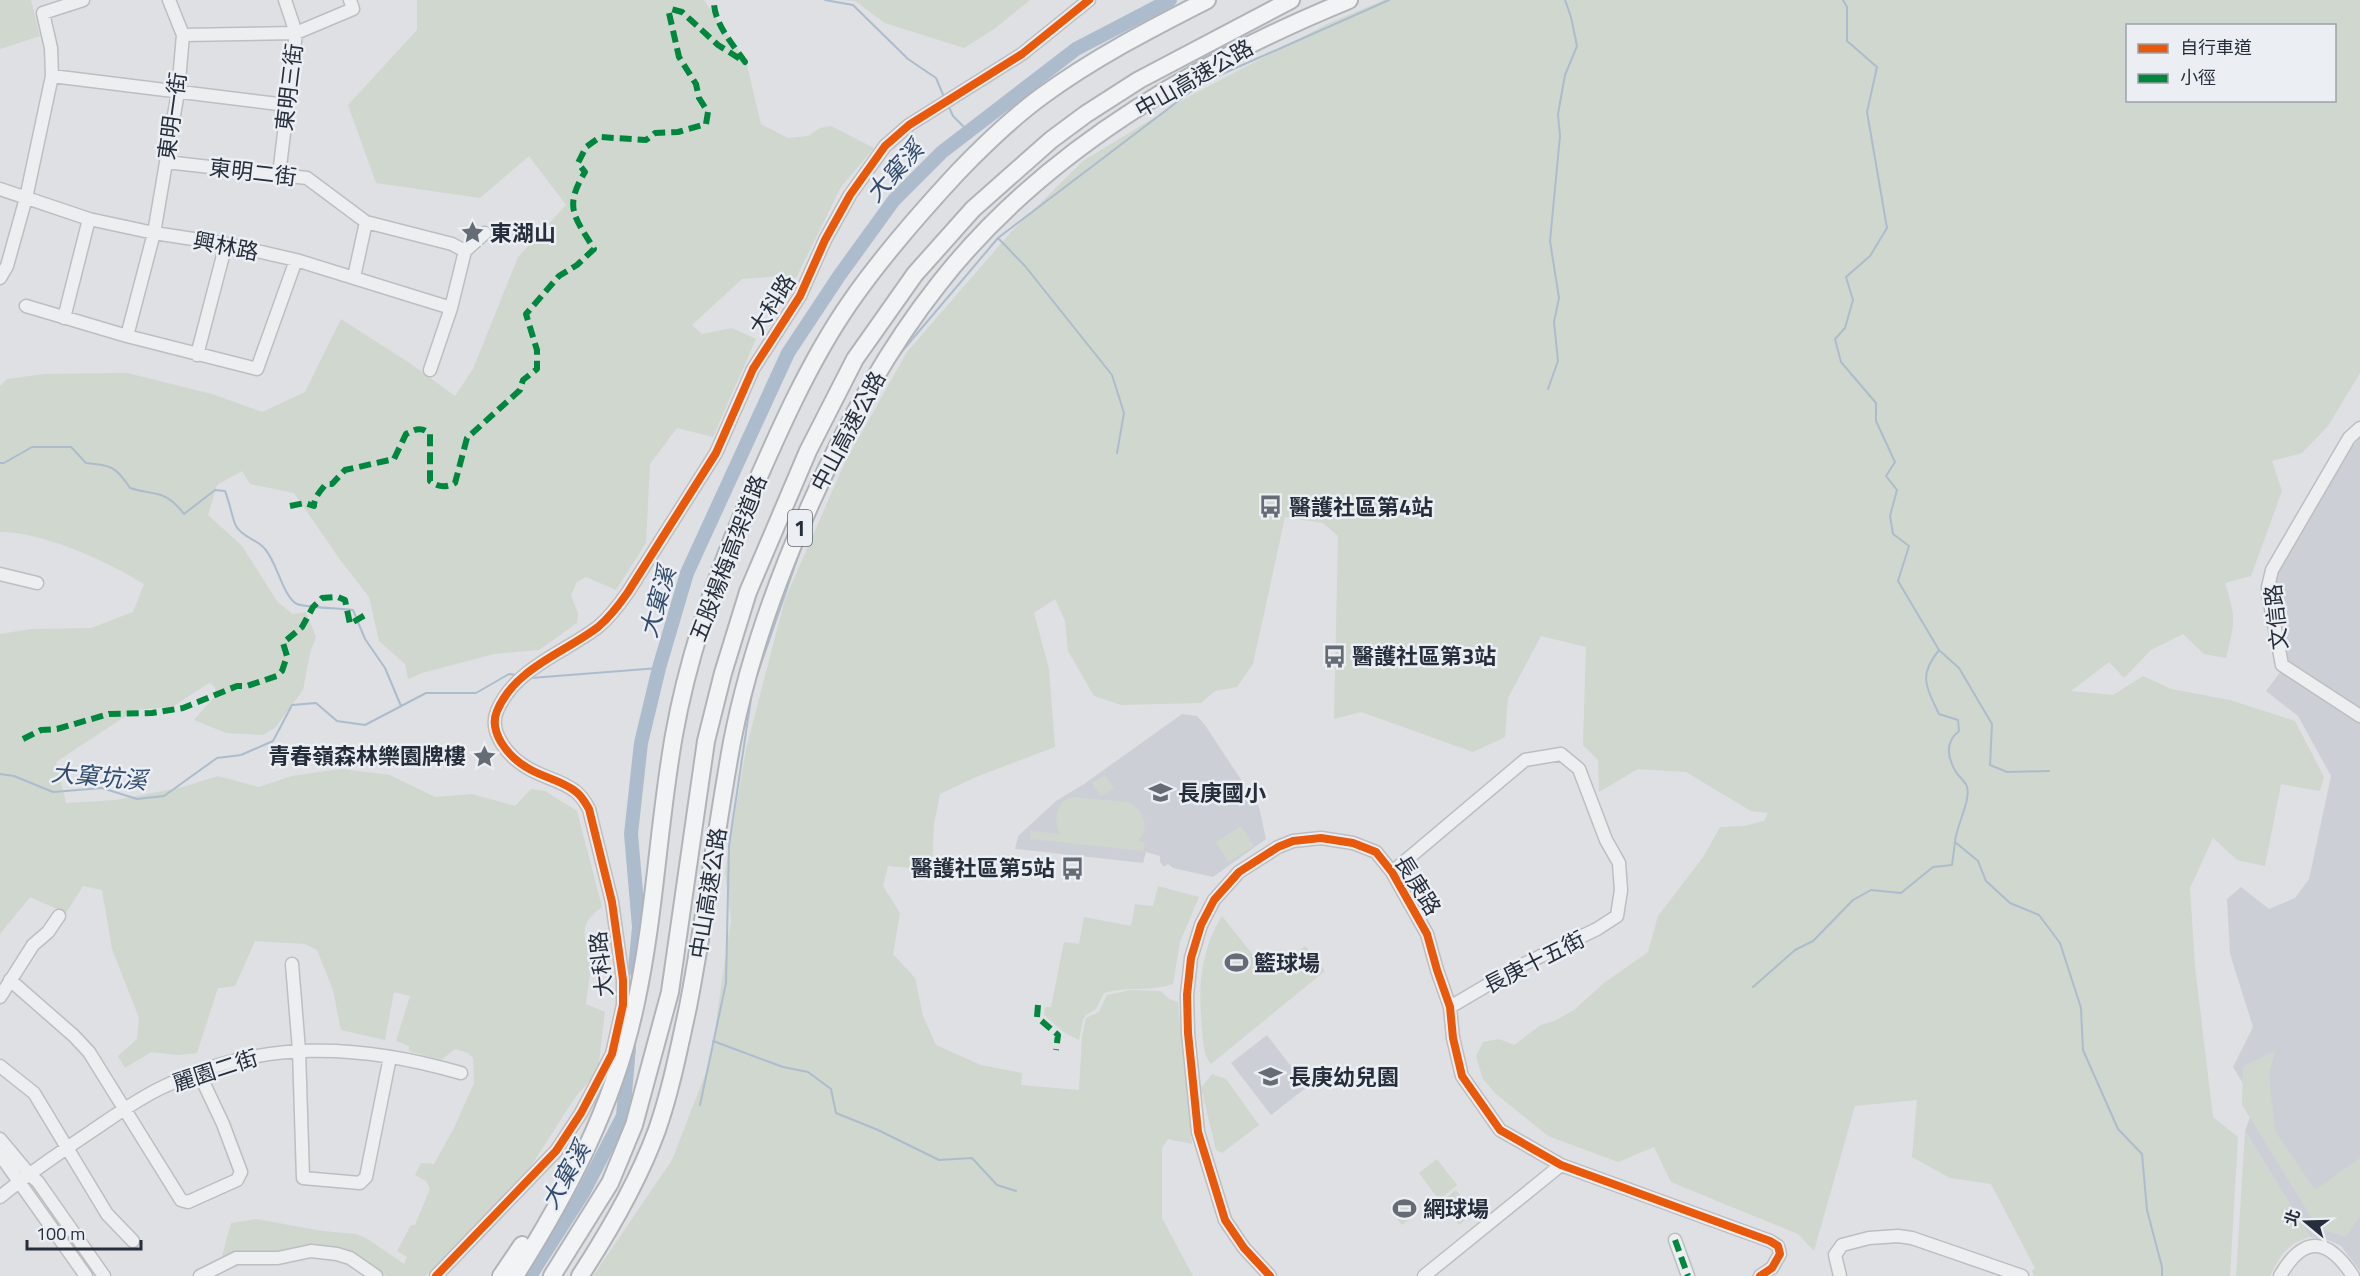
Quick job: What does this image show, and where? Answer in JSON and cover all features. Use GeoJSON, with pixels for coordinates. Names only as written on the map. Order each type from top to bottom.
{"type":"FeatureCollection","features":[{"type":"Feature","properties":{"kind":"highway","name":"五股楊梅高架道路"},"geometry":{"type":"LineString","coordinates":[[501,1276],[531,1233],[580,1146],[598,1105],[614,1057],[640,929],[660,758],[687,634],[721,539],[762,446],[830,318],[868,260],[911,205],[990,125],[1035,88],[1094,49],[1188,0]]}},
{"type":"Feature","properties":{"kind":"highway","name":"五股楊梅高架道路"},"geometry":{"type":"LineString","coordinates":[[515,1276],[537,1242],[582,1161],[621,1060],[635,1006],[647,939],[674,734],[697,637],[730,542],[767,457],[821,351],[850,302],[919,213],[986,144],[1040,97],[1097,58],[1207,0]]}},
{"type":"Feature","properties":{"kind":"highway","name":"中山高速公路"},"geometry":{"type":"LineString","coordinates":[[552,1276],[610,1183],[634,1125],[670,992],[706,741],[723,673],[748,592],[808,451],[855,359],[915,274],[973,209],[1051,140],[1139,80],[1291,0]]}},
{"type":"Feature","properties":{"kind":"highway","name":"中山高速公路"},"geometry":{"type":"LineString","coordinates":[[580,1276],[604,1239],[633,1185],[657,1130],[676,1065],[700,945],[733,739],[775,590],[831,459],[895,344],[939,283],[994,222],[1040,179],[1106,129],[1198,73],[1293,23],[1349,0]]}},
{"type":"Feature","properties":{"kind":"street"},"geometry":{"type":"LineString","coordinates":[[0,278],[7,266],[26,198],[52,76],[51,48],[43,14],[83,0]]}},
{"type":"Feature","properties":{"kind":"street","name":"東明一街"},"geometry":{"type":"LineString","coordinates":[[127,336],[154,233],[178,92],[183,35],[169,0]]}},
{"type":"Feature","properties":{"kind":"street","name":"東明三街"},"geometry":{"type":"LineString","coordinates":[[279,175],[296,33],[285,0]]}},
{"type":"Feature","properties":{"kind":"street"},"geometry":{"type":"LineString","coordinates":[[183,35],[296,33],[353,9],[350,0]]}},
{"type":"Feature","properties":{"kind":"street","name":"大科路"},"geometry":{"type":"LineString","coordinates":[[436,1276],[544,1166],[563,1142],[608,1064],[623,1005],[623,980],[612,902],[589,809],[584,799],[576,792],[525,767],[503,745],[496,733],[494,723],[500,703],[531,669],[597,627],[623,599],[716,453],[753,369],[800,296],[825,240],[850,195],[890,141],[909,125],[1022,54],[1089,0]]}},
{"type":"Feature","properties":{"kind":"street"},"geometry":{"type":"LineString","coordinates":[[52,76],[286,105]]}},
{"type":"Feature","properties":{"kind":"street","name":"東明二街"},"geometry":{"type":"LineString","coordinates":[[166,162],[307,178],[366,222],[452,244],[465,251]]}},
{"type":"Feature","properties":{"kind":"street","name":"興林路"},"geometry":{"type":"LineString","coordinates":[[0,189],[89,219],[154,233],[226,243],[296,260],[451,308]]}},
{"type":"Feature","properties":{"kind":"street"},"geometry":{"type":"LineString","coordinates":[[64,318],[89,219]]}},
{"type":"Feature","properties":{"kind":"street"},"geometry":{"type":"LineString","coordinates":[[354,277],[366,222]]}},
{"type":"Feature","properties":{"kind":"street"},"geometry":{"type":"LineString","coordinates":[[430,370],[451,308],[465,251],[485,233]]}},
{"type":"Feature","properties":{"kind":"street"},"geometry":{"type":"LineString","coordinates":[[197,355],[226,243]]}},
{"type":"Feature","properties":{"kind":"street"},"geometry":{"type":"LineString","coordinates":[[26,306],[127,336],[257,369],[296,260]]}},
{"type":"Feature","properties":{"kind":"street","name":"文信路"},"geometry":{"type":"LineString","coordinates":[[2360,428],[2349,438],[2275,563],[2268,587],[2282,665],[2360,716]]}},
{"type":"Feature","properties":{"kind":"street"},"geometry":{"type":"LineString","coordinates":[[0,574],[37,583]]}},
{"type":"Feature","properties":{"kind":"street","name":"長庚十五街"},"geometry":{"type":"LineString","coordinates":[[1392,872],[1525,760],[1561,754],[1578,769],[1606,840],[1619,863],[1621,890],[1617,916],[1598,929],[1518,967],[1450,1006]]}},
{"type":"Feature","properties":{"kind":"street","name":"長庚路"},"geometry":{"type":"LineString","coordinates":[[1270,1276],[1244,1248],[1225,1220],[1198,1132],[1188,1033],[1187,994],[1191,958],[1201,925],[1214,900],[1239,872],[1278,847],[1293,841],[1321,838],[1353,843],[1376,852],[1392,872],[1427,934],[1450,1006],[1453,1038],[1462,1076],[1500,1130],[1562,1165],[1770,1241],[1778,1246],[1780,1254],[1772,1268],[1760,1276]]}},
{"type":"Feature","properties":{"kind":"street"},"geometry":{"type":"LineString","coordinates":[[0,997],[33,945],[48,932],[59,916]]}},
{"type":"Feature","properties":{"kind":"street"},"geometry":{"type":"LineString","coordinates":[[292,964],[299,1050],[303,1178],[360,1183],[366,1178],[390,1057]]}},
{"type":"Feature","properties":{"kind":"street"},"geometry":{"type":"LineString","coordinates":[[10,980],[89,1052],[181,1200],[188,1202],[237,1180],[241,1172],[223,1124],[198,1071]]}},
{"type":"Feature","properties":{"kind":"street","name":"麗園二街"},"geometry":{"type":"LineString","coordinates":[[0,1197],[68,1148],[162,1087],[198,1071],[245,1058],[299,1050],[341,1050],[390,1057],[460,1073]]}},
{"type":"Feature","properties":{"kind":"street"},"geometry":{"type":"LineString","coordinates":[[0,1066],[34,1094],[107,1214],[133,1241]]}},
{"type":"Feature","properties":{"kind":"street"},"geometry":{"type":"LineString","coordinates":[[0,1139],[4,1154],[25,1178],[86,1276]]}},
{"type":"Feature","properties":{"kind":"street"},"geometry":{"type":"LineString","coordinates":[[1424,1276],[1562,1165]]}},
{"type":"Feature","properties":{"kind":"street"},"geometry":{"type":"LineString","coordinates":[[25,1178],[38,1182],[104,1276]]}},
{"type":"Feature","properties":{"kind":"street"},"geometry":{"type":"LineString","coordinates":[[1840,1276],[1835,1255],[1842,1245],[1869,1238],[1898,1236],[2022,1276]]}},
{"type":"Feature","properties":{"kind":"street"},"geometry":{"type":"LineString","coordinates":[[1675,1240],[1688,1276]]}},
{"type":"Feature","properties":{"kind":"street"},"geometry":{"type":"LineString","coordinates":[[2280,1276],[2299,1251],[2310,1246],[2331,1250],[2339,1256],[2353,1276]]}},
{"type":"Feature","properties":{"kind":"street"},"geometry":{"type":"LineString","coordinates":[[200,1276],[236,1258],[278,1258],[311,1251],[350,1258],[376,1276]]}},
{"type":"Feature","properties":{"kind":"street"},"geometry":{"type":"LineString","coordinates":[[77,1263],[90,1255]]}},
{"type":"Feature","properties":{"kind":"shaded area"},"geometry":{"type":"Polygon","coordinates":[[[0,0],[31,0],[40,36],[0,49],[0,0]]]}},
{"type":"Feature","properties":{"kind":"shaded area"},"geometry":{"type":"Polygon","coordinates":[[[417,0],[704,0],[746,61],[761,124],[788,138],[808,136],[820,128],[831,126],[874,148],[841,187],[796,278],[784,276],[742,279],[692,325],[702,334],[732,328],[756,339],[713,437],[677,428],[650,464],[646,543],[616,590],[586,577],[577,582],[571,595],[578,614],[577,623],[539,650],[494,654],[422,673],[408,679],[405,664],[379,641],[369,597],[294,493],[250,484],[242,471],[217,485],[208,515],[242,546],[277,601],[292,614],[306,612],[316,637],[310,653],[303,690],[275,728],[263,735],[226,733],[194,720],[216,695],[215,687],[209,683],[172,707],[135,710],[56,762],[66,803],[116,800],[183,787],[218,776],[259,787],[292,776],[341,769],[390,775],[435,797],[472,794],[515,806],[531,789],[545,791],[577,811],[602,907],[591,916],[586,925],[586,943],[588,950],[608,950],[604,960],[591,964],[586,1004],[605,1012],[598,1070],[574,1099],[531,1166],[439,1264],[425,1276],[386,1276],[354,1255],[329,1246],[303,1245],[278,1252],[245,1251],[222,1256],[231,1223],[256,1219],[322,1231],[356,1234],[366,1238],[404,1264],[407,1257],[397,1251],[411,1225],[415,1225],[430,1189],[426,1181],[415,1175],[421,1163],[434,1164],[454,1128],[474,1083],[473,1058],[468,1053],[455,1049],[441,1060],[409,1051],[409,1046],[396,1041],[410,996],[394,992],[385,1040],[341,1030],[333,990],[317,950],[305,944],[255,941],[235,986],[218,988],[197,1053],[178,1055],[151,1052],[125,1068],[118,1056],[137,1039],[139,1018],[112,949],[102,890],[83,886],[66,913],[30,897],[0,934],[0,634],[31,629],[91,628],[133,612],[144,584],[75,549],[36,537],[0,532],[0,386],[7,379],[44,374],[127,373],[212,394],[262,412],[305,392],[341,319],[411,364],[455,396],[473,369],[518,257],[566,205],[529,156],[480,198],[376,183],[348,105],[417,30],[417,0]]]}},
{"type":"Feature","properties":{"kind":"shaded area"},"geometry":{"type":"Polygon","coordinates":[[[841,0],[1030,0],[994,29],[964,48],[885,23],[855,1],[841,0]]]}},
{"type":"Feature","properties":{"kind":"shaded area"},"geometry":{"type":"Polygon","coordinates":[[[1384,0],[2360,0],[2360,373],[2328,426],[2302,453],[2272,461],[2282,491],[2251,576],[2225,583],[2233,612],[2226,658],[2204,654],[2183,634],[2151,650],[2124,678],[2109,662],[2071,691],[2113,695],[2143,676],[2171,689],[2230,700],[2295,721],[2324,777],[2320,791],[2281,784],[2265,866],[2237,860],[2213,838],[2190,888],[2195,967],[2213,1117],[2238,1137],[2230,1276],[2034,1276],[2032,1271],[2035,1268],[1991,1184],[1950,1178],[1912,1157],[1917,1100],[1855,1106],[1814,1251],[1798,1234],[1671,1182],[1654,1147],[1618,1162],[1548,1136],[1496,1094],[1483,1079],[1476,1056],[1483,1042],[1499,1039],[1514,1045],[1541,1025],[1574,1010],[1604,983],[1648,952],[1658,916],[1704,856],[1720,827],[1744,826],[1764,821],[1768,813],[1751,811],[1686,772],[1638,769],[1599,792],[1598,760],[1583,745],[1586,647],[1541,636],[1508,698],[1505,737],[1473,752],[1361,712],[1334,719],[1338,536],[1323,523],[1285,517],[1253,664],[1237,687],[1215,691],[1201,703],[1121,705],[1094,696],[1068,651],[1065,621],[1055,599],[1034,613],[1049,669],[1055,747],[976,777],[940,794],[934,824],[932,870],[888,866],[883,886],[900,913],[893,954],[915,978],[923,1016],[936,1045],[981,1065],[1022,1073],[1021,1085],[1079,1090],[1082,1037],[1086,1018],[1099,1012],[1107,995],[1131,990],[1161,991],[1169,999],[1178,1002],[1192,1144],[1168,1139],[1162,1148],[1162,1218],[1193,1276],[593,1276],[672,1160],[710,1062],[731,920],[725,873],[746,749],[785,599],[845,462],[907,352],[1012,231],[1083,161],[1188,97],[1327,24],[1384,0]]]}},
{"type":"Feature","properties":{"kind":"shaded area"},"geometry":{"type":"Polygon","coordinates":[[[2360,438],[2360,1271],[2341,1246],[2331,1241],[2310,1237],[2245,1131],[2255,1103],[2233,1067],[2253,1027],[2230,954],[2227,899],[2241,887],[2269,909],[2295,898],[2309,879],[2331,776],[2298,716],[2266,691],[2284,667],[2283,659],[2288,643],[2282,638],[2274,605],[2272,579],[2335,467],[2360,438]]]}},
{"type":"Feature","properties":{"kind":"shaded area","name":"長庚國小"},"geometry":{"type":"Polygon","coordinates":[[[1182,714],[1197,716],[1205,725],[1259,807],[1266,839],[1213,877],[1173,868],[1168,864],[1164,867],[1160,862],[1160,856],[1146,852],[1143,863],[1015,849],[1018,836],[1056,801],[1084,784],[1182,714]]]}},
{"type":"Feature","properties":{"kind":"shaded area"},"geometry":{"type":"Polygon","coordinates":[[[1105,775],[1114,788],[1101,796],[1092,783],[1105,775]]]}},
{"type":"Feature","properties":{"kind":"shaded area"},"geometry":{"type":"Polygon","coordinates":[[[1072,797],[1128,802],[1134,805],[1144,819],[1144,830],[1138,841],[1145,842],[1143,851],[1030,839],[1031,831],[1060,834],[1057,812],[1066,799],[1072,797]]]}},
{"type":"Feature","properties":{"kind":"shaded area"},"geometry":{"type":"Polygon","coordinates":[[[1241,826],[1254,846],[1228,862],[1216,842],[1241,826]]]}},
{"type":"Feature","properties":{"kind":"shaded area"},"geometry":{"type":"Polygon","coordinates":[[[1158,886],[1199,897],[1180,942],[1173,984],[1104,993],[1096,1009],[1083,1019],[1079,1040],[1065,1033],[1044,1015],[1045,1007],[1051,1007],[1064,942],[1079,944],[1084,917],[1131,926],[1135,904],[1153,906],[1158,886]]]}},
{"type":"Feature","properties":{"kind":"shaded area"},"geometry":{"type":"Polygon","coordinates":[[[1222,916],[1269,975],[1305,946],[1325,971],[1211,1064],[1206,1056],[1203,1042],[1202,971],[1209,943],[1222,916]]]}},
{"type":"Feature","properties":{"kind":"shaded area","name":"長庚幼兒園"},"geometry":{"type":"Polygon","coordinates":[[[1267,1035],[1307,1087],[1271,1115],[1231,1063],[1267,1035]]]}},
{"type":"Feature","properties":{"kind":"shaded area"},"geometry":{"type":"Polygon","coordinates":[[[2275,1051],[2269,1075],[2275,1131],[2315,1190],[2360,1158],[2360,1216],[2346,1237],[2318,1228],[2242,1105],[2243,1066],[2275,1051]]]}},
{"type":"Feature","properties":{"kind":"shaded area"},"geometry":{"type":"Polygon","coordinates":[[[1212,1074],[1226,1079],[1259,1125],[1222,1153],[1216,1150],[1201,1088],[1212,1074]]]}},
{"type":"Feature","properties":{"kind":"shaded area"},"geometry":{"type":"Polygon","coordinates":[[[2245,1131],[2310,1237],[2295,1243],[2285,1251],[2270,1276],[2236,1276],[2245,1131]]]}},
{"type":"Feature","properties":{"kind":"shaded area"},"geometry":{"type":"Polygon","coordinates":[[[1437,1159],[1457,1185],[1439,1200],[1419,1173],[1437,1159]]]}},
{"type":"Feature","properties":{"kind":"shaded area"},"geometry":{"type":"Polygon","coordinates":[[[33,1184],[83,1252],[82,1255],[79,1256],[29,1189],[33,1184]]]}},
{"type":"Feature","properties":{"kind":"shaded area"},"geometry":{"type":"Polygon","coordinates":[[[1456,1190],[1474,1213],[1459,1225],[1441,1202],[1456,1190]]]}},
{"type":"Feature","properties":{"kind":"shaded area"},"geometry":{"type":"Polygon","coordinates":[[[1401,1198],[1415,1215],[1402,1225],[1389,1208],[1401,1198]]]}},
{"type":"Feature","properties":{"kind":"waterway"},"geometry":{"type":"LineString","coordinates":[[825,0],[853,5],[908,59],[936,78],[944,97]]}},
{"type":"Feature","properties":{"kind":"waterway","name":"大窠溪"},"geometry":{"type":"LineString","coordinates":[[635,970],[639,927],[631,834],[641,743],[659,668],[687,573],[788,353],[839,276],[894,200],[942,152],[1076,49],[1170,0]]}},
{"type":"Feature","properties":{"kind":"waterway"},"geometry":{"type":"LineString","coordinates":[[898,356],[998,238],[1202,83],[1389,0]]}},
{"type":"Feature","properties":{"kind":"waterway"},"geometry":{"type":"LineString","coordinates":[[1548,389],[1558,361],[1554,322],[1559,298],[1550,241],[1560,136],[1558,114],[1565,75],[1577,46],[1565,0]]}},
{"type":"Feature","properties":{"kind":"waterway"},"geometry":{"type":"LineString","coordinates":[[1843,0],[1847,7],[1847,41],[1877,67],[1867,112],[1887,228],[1870,256],[1846,277],[1853,300],[1845,328],[1835,339],[1841,362],[1876,403],[1876,421],[1895,462],[1886,476],[1897,490],[1890,516],[1893,534],[1909,546],[1898,581],[1939,650],[1932,659],[1926,674],[1931,696],[1939,714],[1958,720],[1959,731],[1951,740],[1949,755],[1968,793],[1955,842],[1978,861],[1986,881],[2010,903],[2039,915],[2060,943],[2081,1008],[2083,1050],[2118,1129],[2142,1154],[2147,1210],[2162,1267],[2162,1276]]}},
{"type":"Feature","properties":{"kind":"waterway"},"geometry":{"type":"LineString","coordinates":[[948,105],[953,116],[968,131]]}},
{"type":"Feature","properties":{"kind":"waterway"},"geometry":{"type":"LineString","coordinates":[[998,238],[1025,266],[1112,375],[1124,413],[1117,453]]}},
{"type":"Feature","properties":{"kind":"waterway"},"geometry":{"type":"LineString","coordinates":[[821,501],[863,415]]}},
{"type":"Feature","properties":{"kind":"waterway","name":"大窠坑溪"},"geometry":{"type":"LineString","coordinates":[[0,463],[32,447],[71,447],[86,463],[112,468],[121,475],[130,488],[165,497],[184,514],[215,490],[225,491],[236,526],[265,549],[292,600],[302,605],[353,610],[365,639],[385,668],[401,706]]}},
{"type":"Feature","properties":{"kind":"waterway"},"geometry":{"type":"LineString","coordinates":[[755,681],[801,548]]}},
{"type":"Feature","properties":{"kind":"waterway"},"geometry":{"type":"LineString","coordinates":[[1940,651],[1959,668],[1992,724],[1990,765],[2007,772],[2049,771]]}},
{"type":"Feature","properties":{"kind":"waterway","name":"大窠坑溪"},"geometry":{"type":"LineString","coordinates":[[531,678],[659,668]]}},
{"type":"Feature","properties":{"kind":"waterway","name":"大窠坑溪"},"geometry":{"type":"LineString","coordinates":[[0,774],[14,776],[53,792],[102,788],[137,799],[164,796],[217,758],[241,755],[273,741],[292,705],[316,703],[337,721],[365,725],[426,693],[476,693],[509,674],[516,675]]}},
{"type":"Feature","properties":{"kind":"waterway"},"geometry":{"type":"LineString","coordinates":[[700,1105],[726,983],[729,846],[752,692]]}},
{"type":"Feature","properties":{"kind":"waterway"},"geometry":{"type":"LineString","coordinates":[[1753,987],[1795,950],[1813,941],[1853,900],[1871,890],[1901,893],[1933,867],[1952,865],[1955,842]]}},
{"type":"Feature","properties":{"kind":"waterway"},"geometry":{"type":"LineString","coordinates":[[713,1041],[783,1067],[808,1072],[831,1089],[836,1113],[878,1130],[939,1160],[972,1158],[997,1185],[1016,1191]]}},
{"type":"Feature","properties":{"kind":"waterway","name":"大窠溪"},"geometry":{"type":"LineString","coordinates":[[530,1276],[583,1193],[623,1116],[629,1048]]}},
{"type":"Feature","properties":{"kind":"marked path"},"geometry":{"type":"LineString","coordinates":[[290,506],[305,503],[314,506],[316,497],[326,484],[332,484],[345,470],[394,459],[406,434],[418,429],[430,434],[430,481],[442,486],[455,483],[467,438],[520,390],[523,380],[537,369],[537,350],[526,314],[559,276],[577,265],[594,249],[577,220],[573,204],[578,184],[585,172],[578,163],[586,147],[600,137],[646,140],[655,133],[678,132],[706,124],[708,112],[699,98],[696,84],[679,57],[669,13],[671,9],[682,12],[718,45],[745,62],[720,25],[714,0]]}},
{"type":"Feature","properties":{"kind":"marked path"},"geometry":{"type":"LineString","coordinates":[[23,739],[41,730],[57,729],[109,714],[152,713],[183,708],[237,686],[247,686],[277,676],[282,671],[287,656],[283,643],[302,627],[313,607],[322,598],[338,597],[345,600],[350,624],[365,615]]}},
{"type":"Feature","properties":{"kind":"marked path"},"geometry":{"type":"LineString","coordinates":[[1038,1005],[1037,1017],[1058,1035],[1056,1050]]}},
{"type":"Feature","properties":{"kind":"marked path"},"geometry":{"type":"LineString","coordinates":[[1675,1240],[1688,1276]]}},
{"type":"Feature","properties":{"kind":"cycle path"},"geometry":{"type":"LineString","coordinates":[[436,1276],[556,1151],[581,1113],[612,1054],[623,1005],[623,980],[612,902],[589,809],[575,791],[532,770],[513,757],[497,735],[495,727],[497,711],[505,696],[528,672],[598,627],[628,592],[716,453],[753,369],[800,296],[825,240],[850,195],[885,146],[909,125],[1022,54],[1089,0]]}},
{"type":"Feature","properties":{"kind":"cycle path"},"geometry":{"type":"LineString","coordinates":[[1270,1276],[1244,1248],[1225,1220],[1198,1132],[1188,1033],[1187,995],[1191,958],[1201,925],[1214,900],[1239,872],[1278,847],[1293,841],[1321,838],[1353,843],[1376,852],[1392,872],[1427,934],[1450,1007],[1453,1038],[1462,1076],[1500,1130],[1561,1165],[1770,1241],[1778,1246],[1780,1254],[1772,1268],[1760,1276]]}},
{"type":"Feature","properties":{"kind":"place","name":"東湖山"},"geometry":{"type":"Point","coordinates":[472,233]}},
{"type":"Feature","properties":{"kind":"place","name":"醫護社區第4站"},"geometry":{"type":"Point","coordinates":[1271,507]}},
{"type":"Feature","properties":{"kind":"place","name":"醫護社區第3站"},"geometry":{"type":"Point","coordinates":[1334,656]}},
{"type":"Feature","properties":{"kind":"place","name":"青春嶺森林樂園牌樓"},"geometry":{"type":"Point","coordinates":[484,756]}},
{"type":"Feature","properties":{"kind":"place","name":"長庚國小"},"geometry":{"type":"Point","coordinates":[1160,793]}},
{"type":"Feature","properties":{"kind":"place","name":"醫護社區第5站"},"geometry":{"type":"Point","coordinates":[1073,868]}},
{"type":"Feature","properties":{"kind":"place","name":"籃球場"},"geometry":{"type":"Point","coordinates":[1236,963]}},
{"type":"Feature","properties":{"kind":"place","name":"長庚幼兒園"},"geometry":{"type":"Point","coordinates":[1271,1077]}},
{"type":"Feature","properties":{"kind":"place","name":"網球場"},"geometry":{"type":"Point","coordinates":[1405,1209]}}]}
